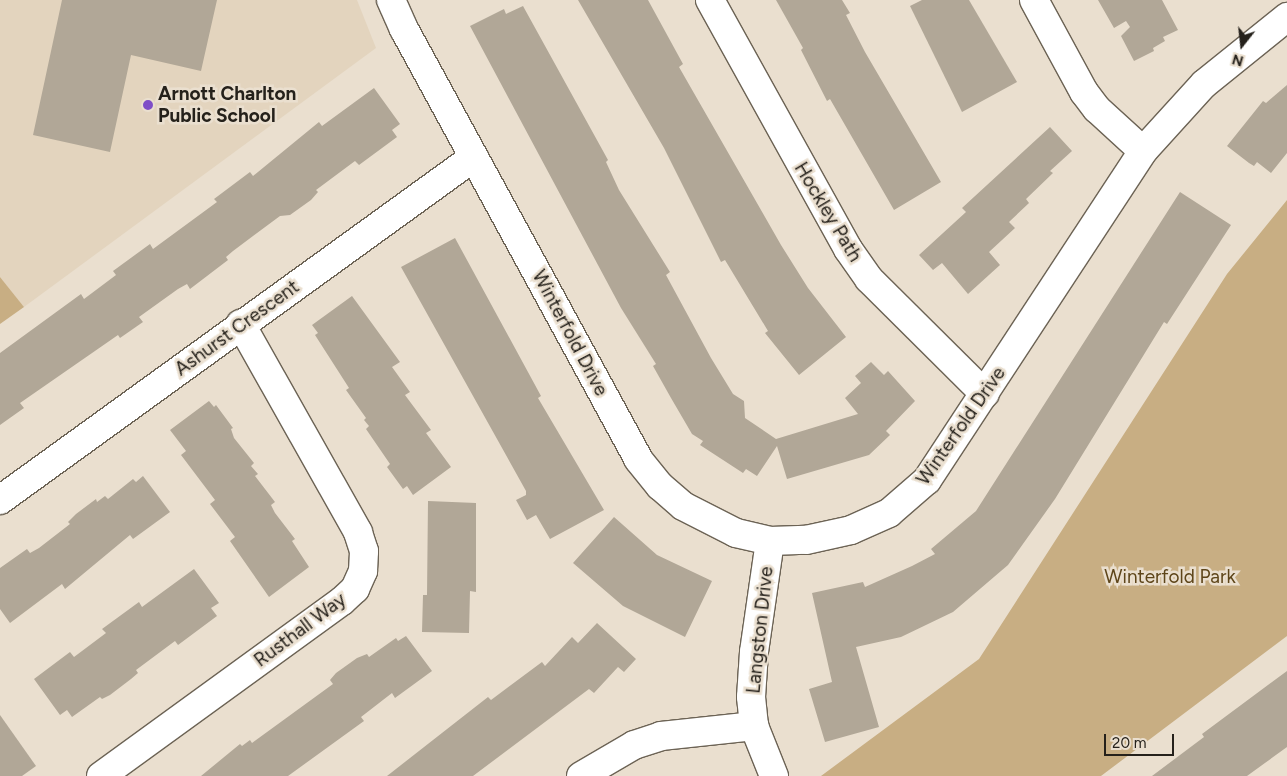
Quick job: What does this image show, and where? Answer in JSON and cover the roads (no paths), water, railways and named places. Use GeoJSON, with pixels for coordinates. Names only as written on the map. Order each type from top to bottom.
{"type":"FeatureCollection","features":[{"type":"Feature","properties":{"kind":"street","name":"Winterfold Drive"},"geometry":{"type":"LineString","coordinates":[[392,0],[474,157],[638,459],[660,486],[682,506],[736,533],[770,541],[826,537],[851,530],[889,513],[927,480],[1143,151],[1204,84],[1287,17]]}},
{"type":"Feature","properties":{"kind":"street","name":"Hockley Path"},"geometry":{"type":"LineString","coordinates":[[710,0],[848,249],[894,304],[985,394]]}},
{"type":"Feature","properties":{"kind":"street"},"geometry":{"type":"LineString","coordinates":[[1034,0],[1084,92],[1098,109],[1143,151]]}},
{"type":"Feature","properties":{"kind":"street","name":"Ashurst Crescent"},"geometry":{"type":"LineString","coordinates":[[0,500],[474,157]]}},
{"type":"Feature","properties":{"kind":"street","name":"Rusthall Way"},"geometry":{"type":"LineString","coordinates":[[101,776],[342,601],[354,589],[363,571],[364,551],[358,532],[241,324]]}},
{"type":"Feature","properties":{"kind":"street","name":"Langston Drive"},"geometry":{"type":"LineString","coordinates":[[770,541],[754,652],[751,697],[754,726],[774,776]]}},
{"type":"Feature","properties":{"kind":"street"},"geometry":{"type":"LineString","coordinates":[[581,776],[634,745],[661,736],[754,726]]}},
{"type":"Feature","properties":{"kind":"place","name":"Arnott Charlton Public School"},"geometry":{"type":"Point","coordinates":[148,105]}},
{"type":"Feature","properties":{"kind":"park label","name":"Winterfold Park"},"geometry":{"type":"Point","coordinates":[1170,577]}}]}
